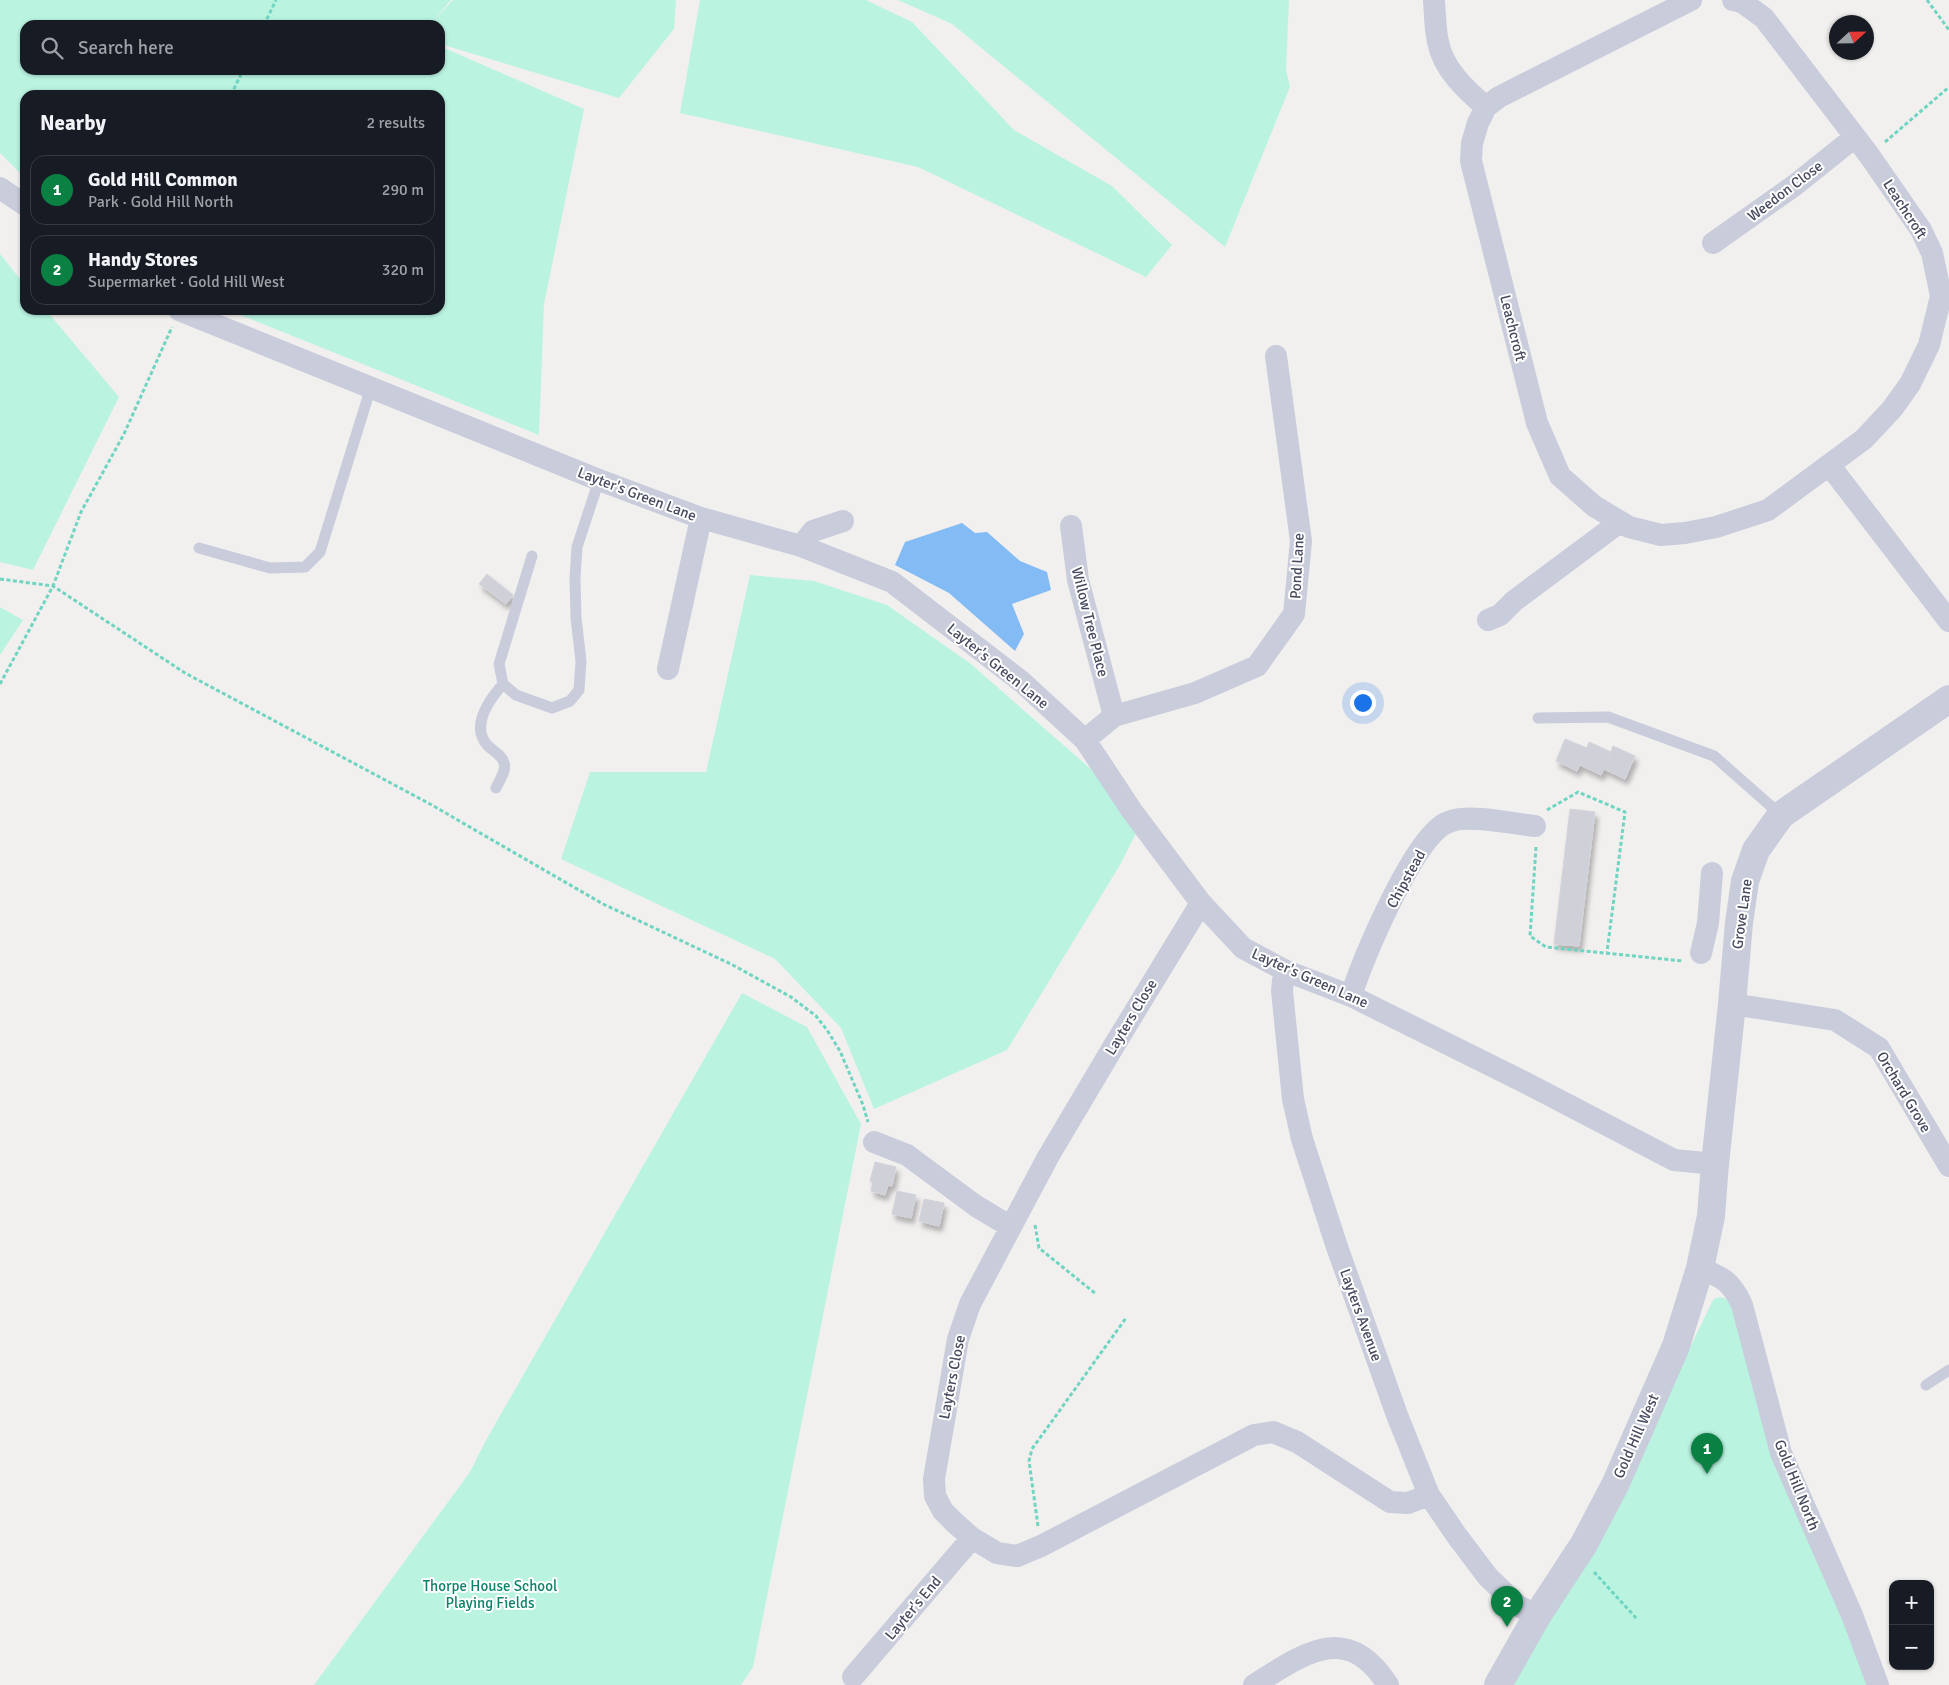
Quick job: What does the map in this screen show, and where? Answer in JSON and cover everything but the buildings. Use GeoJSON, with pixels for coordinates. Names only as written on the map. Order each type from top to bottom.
{"type":"FeatureCollection","features":[{"type":"Feature","properties":{"kind":"street"},"geometry":{"type":"LineString","coordinates":[[1434,0],[1438,44],[1450,70],[1466,90],[1486,106],[1499,97],[1691,0]]}},
{"type":"Feature","properties":{"kind":"street","name":"Leachcroft"},"geometry":{"type":"LineString","coordinates":[[1486,106],[1472,142],[1471,161],[1537,423],[1560,476],[1594,506],[1629,528],[1661,535],[1686,533],[1716,527],[1768,510],[1864,439],[1892,409],[1910,384],[1929,346],[1941,296],[1932,253],[1921,230],[1870,155],[1764,18],[1742,2],[1732,0]]}},
{"type":"Feature","properties":{"kind":"street","name":"Weedon Close"},"geometry":{"type":"LineString","coordinates":[[1713,243],[1795,185],[1855,136]]}},
{"type":"Feature","properties":{"kind":"street"},"geometry":{"type":"LineString","coordinates":[[0,188],[20,202]]}},
{"type":"Feature","properties":{"kind":"street","name":"Layter's Green Lane"},"geometry":{"type":"LineString","coordinates":[[192,315],[371,386],[599,480],[701,518],[801,546],[892,582],[1022,682],[1085,740],[1132,811],[1201,903],[1243,948],[1284,970],[1350,996],[1528,1084],[1674,1160],[1715,1164]]}},
{"type":"Feature","properties":{"kind":"street","name":"Pond Lane"},"geometry":{"type":"LineString","coordinates":[[1085,740],[1114,716],[1195,693],[1257,666],[1294,614],[1301,541],[1276,356]]}},
{"type":"Feature","properties":{"kind":"street"},"geometry":{"type":"LineString","coordinates":[[1830,466],[1949,621]]}},
{"type":"Feature","properties":{"kind":"street"},"geometry":{"type":"LineString","coordinates":[[668,669],[701,518]]}},
{"type":"Feature","properties":{"kind":"street"},"geometry":{"type":"LineString","coordinates":[[801,546],[814,531],[843,521]]}},
{"type":"Feature","properties":{"kind":"street"},"geometry":{"type":"LineString","coordinates":[[1488,620],[1500,615],[1514,601],[1620,522]]}},
{"type":"Feature","properties":{"kind":"street","name":"Willow Tree Place"},"geometry":{"type":"LineString","coordinates":[[1071,526],[1078,580],[1114,716]]}},
{"type":"Feature","properties":{"kind":"street","name":"Grove Lane"},"geometry":{"type":"LineString","coordinates":[[1715,1164],[1739,923],[1745,881],[1756,850],[1781,815],[1949,700]]}},
{"type":"Feature","properties":{"kind":"street","name":"Chipstead"},"geometry":{"type":"LineString","coordinates":[[1350,996],[1358,972],[1416,856],[1442,825],[1457,820],[1480,820],[1535,826]]}},
{"type":"Feature","properties":{"kind":"street"},"geometry":{"type":"LineString","coordinates":[[1701,953],[1708,923],[1712,873]]}},
{"type":"Feature","properties":{"kind":"street","name":"Layters Close"},"geometry":{"type":"LineString","coordinates":[[1201,903],[1064,1129],[970,1304],[958,1339],[934,1479],[935,1496],[943,1511],[972,1538],[997,1553],[1017,1556],[1041,1546],[1254,1434],[1273,1432],[1297,1442],[1390,1502],[1408,1503],[1429,1495]]}},
{"type":"Feature","properties":{"kind":"street"},"geometry":{"type":"LineString","coordinates":[[1708,923],[1739,923]]}},
{"type":"Feature","properties":{"kind":"street","name":"Layters Avenue"},"geometry":{"type":"LineString","coordinates":[[1284,970],[1282,991],[1293,1099],[1302,1139],[1343,1264],[1394,1406],[1429,1495],[1488,1577],[1518,1605],[1537,1616]]}},
{"type":"Feature","properties":{"kind":"street","name":"Orchard Grove"},"geometry":{"type":"LineString","coordinates":[[1732,1004],[1835,1020],[1879,1048],[1949,1166]]}},
{"type":"Feature","properties":{"kind":"street"},"geometry":{"type":"LineString","coordinates":[[874,1142],[907,1155],[976,1206],[1015,1220]]}},
{"type":"Feature","properties":{"kind":"street","name":"Gold Hill West"},"geometry":{"type":"LineString","coordinates":[[1498,1685],[1537,1616],[1584,1544],[1614,1485],[1676,1346],[1700,1268],[1711,1216],[1715,1164]]}},
{"type":"Feature","properties":{"kind":"street","name":"Gold Hill North"},"geometry":{"type":"LineString","coordinates":[[1700,1268],[1722,1278],[1734,1288],[1742,1304],[1781,1453],[1852,1615],[1878,1685]]}},
{"type":"Feature","properties":{"kind":"street","name":"Layter's End"},"geometry":{"type":"LineString","coordinates":[[853,1677],[972,1538]]}},
{"type":"Feature","properties":{"kind":"street"},"geometry":{"type":"LineString","coordinates":[[1254,1685],[1302,1658],[1328,1647],[1347,1648],[1363,1655],[1380,1672],[1388,1685]]}},
{"type":"Feature","properties":{"kind":"lane"},"geometry":{"type":"LineString","coordinates":[[199,548],[270,568],[305,566],[320,552],[371,386]]}},
{"type":"Feature","properties":{"kind":"lane"},"geometry":{"type":"LineString","coordinates":[[532,556],[499,664],[503,684],[516,695],[552,708],[570,701],[579,690],[581,661],[576,618],[575,578],[577,547],[599,480]]}},
{"type":"Feature","properties":{"kind":"lane"},"geometry":{"type":"LineString","coordinates":[[496,788],[505,767],[504,762],[482,739],[480,724],[484,712],[503,684]]}},
{"type":"Feature","properties":{"kind":"lane"},"geometry":{"type":"LineString","coordinates":[[1538,718],[1608,717],[1714,756],[1781,815]]}},
{"type":"Feature","properties":{"kind":"lane"},"geometry":{"type":"LineString","coordinates":[[1926,1385],[1949,1370]]}},
{"type":"Feature","properties":{"kind":"path"},"geometry":{"type":"LineString","coordinates":[[266,20],[276,0]]}},
{"type":"Feature","properties":{"kind":"path"},"geometry":{"type":"LineString","coordinates":[[1926,0],[1949,30]]}},
{"type":"Feature","properties":{"kind":"path"},"geometry":{"type":"LineString","coordinates":[[233,90],[241,75]]}},
{"type":"Feature","properties":{"kind":"path"},"geometry":{"type":"LineString","coordinates":[[1870,155],[1949,87]]}},
{"type":"Feature","properties":{"kind":"path"},"geometry":{"type":"LineString","coordinates":[[0,684],[52,586],[82,512],[124,434],[177,315]]}},
{"type":"Feature","properties":{"kind":"path"},"geometry":{"type":"LineString","coordinates":[[0,579],[52,586],[185,673],[430,804],[603,904],[731,964],[791,997],[816,1016],[840,1051],[864,1105],[874,1142]]}},
{"type":"Feature","properties":{"kind":"path"},"geometry":{"type":"LineString","coordinates":[[1607,952],[1625,812],[1578,792],[1544,811],[1535,826],[1536,838],[1530,936],[1546,947],[1607,952],[1685,962],[1701,953]]}},
{"type":"Feature","properties":{"kind":"path"},"geometry":{"type":"LineString","coordinates":[[1015,1220],[1034,1223],[1039,1248],[1096,1294]]}},
{"type":"Feature","properties":{"kind":"path"},"geometry":{"type":"LineString","coordinates":[[1041,1546],[1029,1461],[1032,1449],[1126,1318]]}},
{"type":"Feature","properties":{"kind":"path"},"geometry":{"type":"LineString","coordinates":[[1588,1566],[1637,1619]]}},
{"type":"Feature","properties":{"kind":"green space"},"geometry":{"type":"Polygon","coordinates":[[[0,0],[451,0],[434,20],[20,20],[20,75],[445,75],[445,48],[584,109],[544,304],[539,435],[240,315],[445,315],[445,90],[20,90],[20,173],[0,153],[0,0]]]}},
{"type":"Feature","properties":{"kind":"green space"},"geometry":{"type":"Polygon","coordinates":[[[453,0],[676,0],[674,29],[619,98],[445,46],[445,20],[434,20],[453,0]]]}},
{"type":"Feature","properties":{"kind":"green space"},"geometry":{"type":"Polygon","coordinates":[[[700,0],[866,0],[912,22],[1014,130],[1112,186],[1172,245],[1146,277],[918,167],[680,113],[700,0]]]}},
{"type":"Feature","properties":{"kind":"green space"},"geometry":{"type":"Polygon","coordinates":[[[898,0],[1289,0],[1286,70],[1290,87],[1225,247],[952,24],[898,0]]]}},
{"type":"Feature","properties":{"kind":"green space"},"geometry":{"type":"Polygon","coordinates":[[[0,254],[20,279],[20,315],[50,315],[119,397],[33,570],[0,562],[0,254]]]}},
{"type":"Feature","properties":{"kind":"green space"},"geometry":{"type":"Polygon","coordinates":[[[750,575],[814,581],[887,605],[971,664],[1092,770],[1136,833],[1120,865],[1007,1050],[874,1109],[841,1028],[775,959],[561,859],[590,772],[706,772],[750,575]]]}},
{"type":"Feature","properties":{"kind":"green space"},"geometry":{"type":"Polygon","coordinates":[[[0,607],[23,620],[0,655],[0,607]]]}},
{"type":"Feature","properties":{"kind":"green space","name":"Thorpe House School Playing Fields"},"geometry":{"type":"Polygon","coordinates":[[[742,993],[807,1027],[861,1124],[753,1667],[741,1685],[314,1685],[470,1472],[485,1442],[742,993]]]}},
{"type":"Feature","properties":{"kind":"green space"},"geometry":{"type":"Polygon","coordinates":[[[1719,1297],[1728,1299],[1870,1685],[1509,1685],[1665,1400],[1711,1304],[1714,1299],[1719,1297]]]}},
{"type":"Feature","properties":{"kind":"water"},"geometry":{"type":"Polygon","coordinates":[[[962,523],[975,533],[987,532],[1020,561],[1047,572],[1051,590],[1012,604],[1024,634],[1015,651],[949,593],[895,565],[905,542],[962,523]]]}},
{"type":"Feature","properties":{"kind":"place","name":"Gold Hill Common"},"geometry":{"type":"Point","coordinates":[1707,1474]}},
{"type":"Feature","properties":{"kind":"place","name":"Handy Stores"},"geometry":{"type":"Point","coordinates":[1507,1627]}}]}
